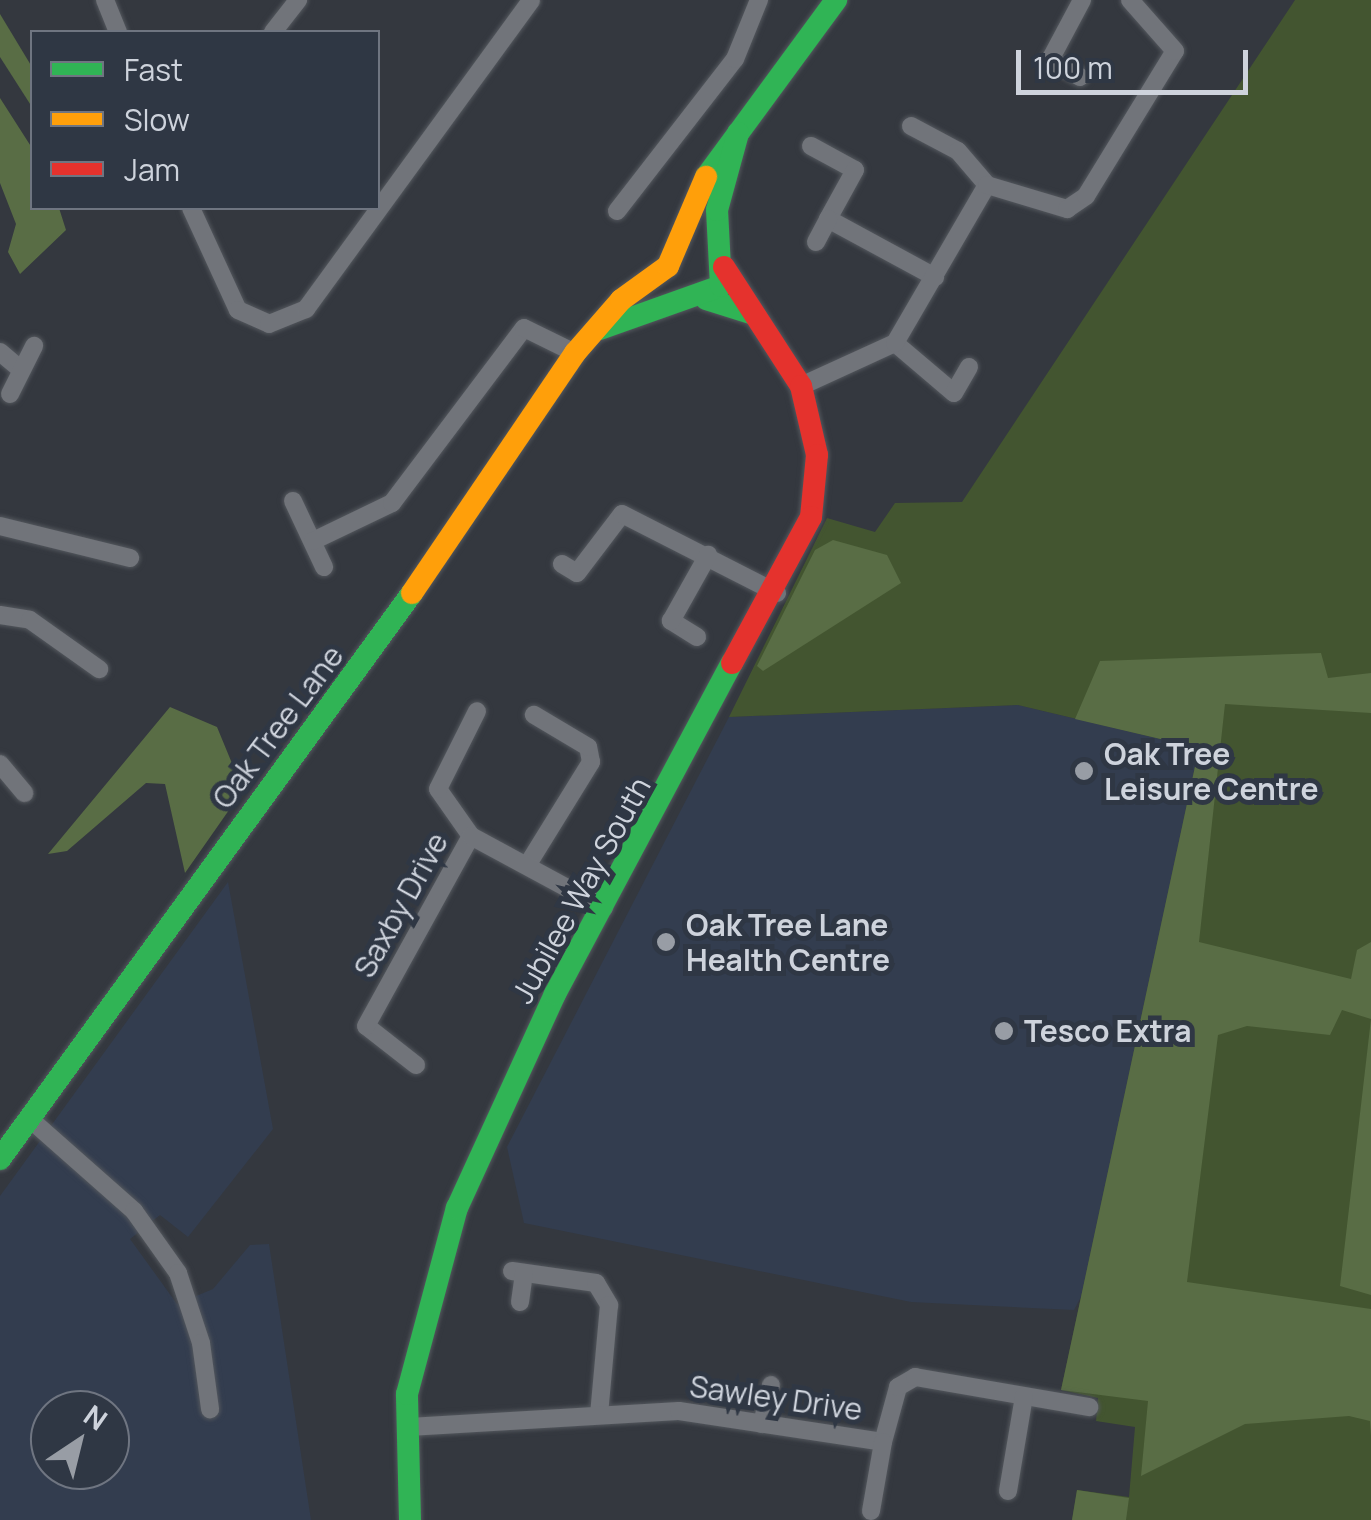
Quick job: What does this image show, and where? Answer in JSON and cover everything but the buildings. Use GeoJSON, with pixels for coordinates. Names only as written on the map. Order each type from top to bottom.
{"type":"FeatureCollection","features":[{"type":"Feature","properties":{"kind":"main road"},"geometry":{"type":"LineString","coordinates":[[754,314],[673,289],[674,257],[715,155],[738,132],[836,0]]}},
{"type":"Feature","properties":{"kind":"main road"},"geometry":{"type":"LineString","coordinates":[[696,299],[722,262],[717,210],[738,132]]}},
{"type":"Feature","properties":{"kind":"main road"},"geometry":{"type":"LineString","coordinates":[[674,257],[706,246],[722,262]]}},
{"type":"Feature","properties":{"kind":"main road","name":"Oak Tree Lane"},"geometry":{"type":"LineString","coordinates":[[0,1159],[380,639],[575,353],[600,330],[621,300],[674,257]]}},
{"type":"Feature","properties":{"kind":"main road","name":"Jubilee Way South"},"geometry":{"type":"LineString","coordinates":[[410,1520],[407,1394],[430,1287],[457,1208],[604,908],[776,593],[816,485],[802,386],[722,262]]}},
{"type":"Feature","properties":{"kind":"main road","name":"Oak Tree Lane"},"geometry":{"type":"LineString","coordinates":[[600,330],[696,299]]}},
{"type":"Feature","properties":{"kind":"street"},"geometry":{"type":"LineString","coordinates":[[105,0],[117,30]]}},
{"type":"Feature","properties":{"kind":"street"},"geometry":{"type":"LineString","coordinates":[[275,30],[298,0]]}},
{"type":"Feature","properties":{"kind":"street"},"geometry":{"type":"LineString","coordinates":[[380,206],[530,0]]}},
{"type":"Feature","properties":{"kind":"street"},"geometry":{"type":"LineString","coordinates":[[617,212],[735,59],[759,0]]}},
{"type":"Feature","properties":{"kind":"street"},"geometry":{"type":"LineString","coordinates":[[1080,78],[1050,60],[1082,0]]}},
{"type":"Feature","properties":{"kind":"street"},"geometry":{"type":"LineString","coordinates":[[911,126],[958,151],[987,184],[1067,209],[1086,196],[1175,52],[1130,0]]}},
{"type":"Feature","properties":{"kind":"street"},"geometry":{"type":"LineString","coordinates":[[811,146],[854,170],[816,242]]}},
{"type":"Feature","properties":{"kind":"street"},"geometry":{"type":"LineString","coordinates":[[802,386],[895,343],[987,184]]}},
{"type":"Feature","properties":{"kind":"street"},"geometry":{"type":"LineString","coordinates":[[192,210],[238,310],[270,324],[306,308],[377,210]]}},
{"type":"Feature","properties":{"kind":"street"},"geometry":{"type":"LineString","coordinates":[[828,219],[935,277]]}},
{"type":"Feature","properties":{"kind":"street"},"geometry":{"type":"LineString","coordinates":[[313,541],[392,503],[524,328],[575,353]]}},
{"type":"Feature","properties":{"kind":"street"},"geometry":{"type":"LineString","coordinates":[[895,343],[954,393],[969,368]]}},
{"type":"Feature","properties":{"kind":"street"},"geometry":{"type":"LineString","coordinates":[[10,394],[34,346]]}},
{"type":"Feature","properties":{"kind":"street"},"geometry":{"type":"LineString","coordinates":[[0,352],[20,368]]}},
{"type":"Feature","properties":{"kind":"street"},"geometry":{"type":"LineString","coordinates":[[293,501],[324,567]]}},
{"type":"Feature","properties":{"kind":"street"},"geometry":{"type":"LineString","coordinates":[[562,564],[577,573],[622,514],[776,593]]}},
{"type":"Feature","properties":{"kind":"street"},"geometry":{"type":"LineString","coordinates":[[0,526],[130,558]]}},
{"type":"Feature","properties":{"kind":"street"},"geometry":{"type":"LineString","coordinates":[[697,636],[671,621],[708,555]]}},
{"type":"Feature","properties":{"kind":"street"},"geometry":{"type":"LineString","coordinates":[[0,615],[30,620],[93,658]]}},
{"type":"Feature","properties":{"kind":"street"},"geometry":{"type":"LineString","coordinates":[[471,836],[438,789],[477,712]]}},
{"type":"Feature","properties":{"kind":"street"},"geometry":{"type":"LineString","coordinates":[[528,864],[591,762],[588,747],[534,715]]}},
{"type":"Feature","properties":{"kind":"street"},"geometry":{"type":"LineString","coordinates":[[0,764],[24,793]]}},
{"type":"Feature","properties":{"kind":"street","name":"Saxby Drive"},"geometry":{"type":"LineString","coordinates":[[416,1064],[366,1026],[471,836],[604,908]]}},
{"type":"Feature","properties":{"kind":"street"},"geometry":{"type":"LineString","coordinates":[[30,1119],[156,1238],[185,1290],[210,1409]]}},
{"type":"Feature","properties":{"kind":"street"},"geometry":{"type":"LineString","coordinates":[[520,1302],[518,1272],[596,1283],[609,1306],[599,1414]]}},
{"type":"Feature","properties":{"kind":"street","name":"Sawley Drive"},"geometry":{"type":"LineString","coordinates":[[409,1428],[679,1411],[884,1442],[898,1387],[915,1377],[1089,1407]]}},
{"type":"Feature","properties":{"kind":"street"},"geometry":{"type":"LineString","coordinates":[[762,1424],[772,1384]]}},
{"type":"Feature","properties":{"kind":"street"},"geometry":{"type":"LineString","coordinates":[[1008,1492],[1024,1396]]}},
{"type":"Feature","properties":{"kind":"street"},"geometry":{"type":"LineString","coordinates":[[871,1511],[884,1442]]}},
{"type":"Feature","properties":{"kind":"shaded area"},"geometry":{"type":"Polygon","coordinates":[[[1018,705],[1199,748],[1093,1274],[1074,1310],[911,1302],[524,1223],[507,1147],[729,717],[1018,705]]]}},
{"type":"Feature","properties":{"kind":"shaded area"},"geometry":{"type":"Polygon","coordinates":[[[228,882],[273,1129],[188,1237],[160,1215],[130,1239],[177,1304],[213,1289],[250,1245],[269,1244],[311,1520],[0,1520],[0,1196],[228,882]]]}},
{"type":"Feature","properties":{"kind":"green space"},"geometry":{"type":"Polygon","coordinates":[[[1295,0],[1371,0],[1371,1520],[1072,1520],[1077,1490],[1129,1497],[1135,1427],[1096,1421],[1098,1398],[1061,1390],[1199,748],[1018,705],[729,717],[827,518],[875,532],[895,503],[962,502],[1295,0]]]}},
{"type":"Feature","properties":{"kind":"green space"},"geometry":{"type":"Polygon","coordinates":[[[0,14],[30,64],[30,104],[0,57],[0,14]]]}},
{"type":"Feature","properties":{"kind":"green space"},"geometry":{"type":"Polygon","coordinates":[[[0,98],[30,145],[30,210],[60,210],[66,230],[20,274],[8,252],[16,224],[0,183],[0,98]]]}},
{"type":"Feature","properties":{"kind":"green space"},"geometry":{"type":"Polygon","coordinates":[[[833,540],[887,555],[901,583],[763,671],[757,666],[815,550],[833,540]]]}},
{"type":"Feature","properties":{"kind":"green space"},"geometry":{"type":"Polygon","coordinates":[[[1321,653],[1328,678],[1371,673],[1371,713],[1225,704],[1199,942],[1351,979],[1357,950],[1371,942],[1371,1019],[1342,1010],[1330,1035],[1247,1026],[1218,1035],[1187,1282],[1371,1309],[1371,1436],[1370,1421],[1349,1416],[1245,1424],[1141,1476],[1148,1401],[1061,1390],[1199,748],[1075,719],[1100,661],[1321,653]]]}},
{"type":"Feature","properties":{"kind":"green space"},"geometry":{"type":"Polygon","coordinates":[[[170,707],[217,727],[243,790],[185,873],[165,784],[146,783],[67,851],[48,854],[170,707]]]}},
{"type":"Feature","properties":{"kind":"green space"},"geometry":{"type":"Polygon","coordinates":[[[1371,1019],[1371,1295],[1340,1286],[1371,1019]]]}},
{"type":"Feature","properties":{"kind":"green space"},"geometry":{"type":"Polygon","coordinates":[[[1077,1490],[1129,1498],[1126,1520],[1072,1520],[1077,1490]]]}},
{"type":"Feature","properties":{"kind":"traffic: fast"},"geometry":{"type":"LineString","coordinates":[[706,177],[836,0]]}},
{"type":"Feature","properties":{"kind":"traffic: fast"},"geometry":{"type":"LineString","coordinates":[[600,329],[721,286],[717,210],[738,133]]}},
{"type":"Feature","properties":{"kind":"traffic: fast"},"geometry":{"type":"LineString","coordinates":[[706,299],[754,314]]}},
{"type":"Feature","properties":{"kind":"traffic: fast"},"geometry":{"type":"LineString","coordinates":[[0,1159],[412,593]]}},
{"type":"Feature","properties":{"kind":"traffic: fast"},"geometry":{"type":"LineString","coordinates":[[410,1520],[407,1394],[457,1208],[555,994],[732,663]]}},
{"type":"Feature","properties":{"kind":"traffic: slow"},"geometry":{"type":"LineString","coordinates":[[412,593],[575,353],[621,300],[668,266],[706,177]]}},
{"type":"Feature","properties":{"kind":"traffic: jam"},"geometry":{"type":"LineString","coordinates":[[724,267],[801,386],[817,455],[811,517],[732,663]]}},
{"type":"Feature","properties":{"kind":"place","name":"Oak Tree Leisure Centre"},"geometry":{"type":"Point","coordinates":[1084,771]}},
{"type":"Feature","properties":{"kind":"place","name":"Oak Tree Lane Health Centre"},"geometry":{"type":"Point","coordinates":[666,942]}},
{"type":"Feature","properties":{"kind":"place","name":"Tesco Extra"},"geometry":{"type":"Point","coordinates":[1004,1031]}}]}
